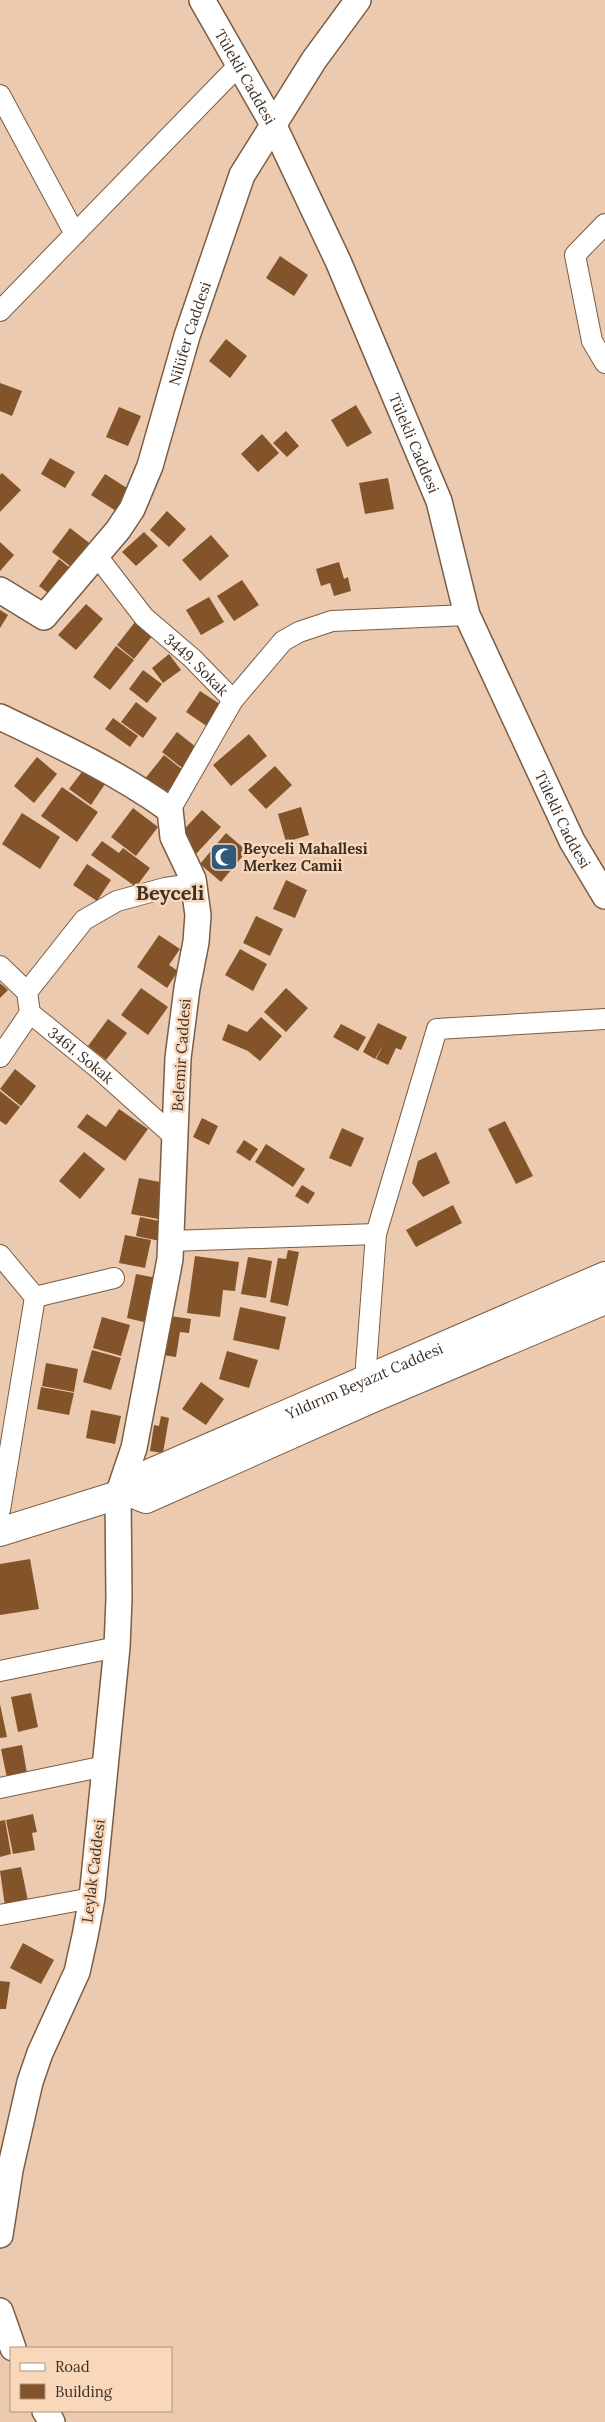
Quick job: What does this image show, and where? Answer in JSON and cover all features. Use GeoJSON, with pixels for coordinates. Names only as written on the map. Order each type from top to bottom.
{"type":"FeatureCollection","features":[{"type":"Feature","properties":{"kind":"main road","name":"Yıldırım Beyazıt Caddesi"},"geometry":{"type":"LineString","coordinates":[[0,1532],[122,1493],[141,1477],[365,1378],[605,1276]]}},
{"type":"Feature","properties":{"kind":"main road","name":"Yıldırım Beyazıt Caddesi"},"geometry":{"type":"LineString","coordinates":[[122,1493],[146,1499],[373,1398],[605,1300]]}},
{"type":"Feature","properties":{"kind":"street","name":"Tülekli Caddesi"},"geometry":{"type":"LineString","coordinates":[[202,0],[274,126],[338,261],[439,502],[467,614],[572,841],[605,896]]}},
{"type":"Feature","properties":{"kind":"street","name":"Nilüfer Caddesi"},"geometry":{"type":"LineString","coordinates":[[0,590],[44,617],[97,556],[132,509],[143,485],[187,336],[242,175],[314,60],[358,0]]}},
{"type":"Feature","properties":{"kind":"street"},"geometry":{"type":"LineString","coordinates":[[0,312],[239,65]]}},
{"type":"Feature","properties":{"kind":"street"},"geometry":{"type":"LineString","coordinates":[[0,95],[75,234]]}},
{"type":"Feature","properties":{"kind":"street"},"geometry":{"type":"LineString","coordinates":[[605,224],[575,255],[592,341],[605,362]]}},
{"type":"Feature","properties":{"kind":"street","name":"3449. Sokak"},"geometry":{"type":"LineString","coordinates":[[97,556],[144,617],[192,658],[233,700],[170,810]]}},
{"type":"Feature","properties":{"kind":"street"},"geometry":{"type":"LineString","coordinates":[[233,700],[284,641],[316,625],[349,619],[467,614]]}},
{"type":"Feature","properties":{"kind":"street"},"geometry":{"type":"LineString","coordinates":[[0,717],[90,760],[133,784],[170,810]]}},
{"type":"Feature","properties":{"kind":"street","name":"Belemir Caddesi"},"geometry":{"type":"LineString","coordinates":[[122,1493],[134,1448],[164,1295],[171,1241],[181,1033],[196,942],[198,915],[194,884],[188,865],[173,838],[170,810]]}},
{"type":"Feature","properties":{"kind":"street"},"geometry":{"type":"LineString","coordinates":[[27,992],[84,920],[117,901],[165,888],[194,884]]}},
{"type":"Feature","properties":{"kind":"street"},"geometry":{"type":"LineString","coordinates":[[0,966],[27,992],[30,1013],[0,1057]]}},
{"type":"Feature","properties":{"kind":"street","name":"3461. Sokak"},"geometry":{"type":"LineString","coordinates":[[30,1013],[99,1069],[176,1138]]}},
{"type":"Feature","properties":{"kind":"street"},"geometry":{"type":"LineString","coordinates":[[365,1378],[376,1234],[437,1029],[605,1019]]}},
{"type":"Feature","properties":{"kind":"street"},"geometry":{"type":"LineString","coordinates":[[171,1241],[376,1234]]}},
{"type":"Feature","properties":{"kind":"street"},"geometry":{"type":"LineString","coordinates":[[0,1255],[35,1297],[0,1510]]}},
{"type":"Feature","properties":{"kind":"street"},"geometry":{"type":"LineString","coordinates":[[35,1297],[114,1278]]}},
{"type":"Feature","properties":{"kind":"street","name":"Leylak Caddesi"},"geometry":{"type":"LineString","coordinates":[[0,2235],[10,2170],[30,2082],[40,2053],[77,1972],[92,1898],[116,1647],[122,1493]]}},
{"type":"Feature","properties":{"kind":"street"},"geometry":{"type":"LineString","coordinates":[[0,1670],[116,1647]]}},
{"type":"Feature","properties":{"kind":"street"},"geometry":{"type":"LineString","coordinates":[[0,1788],[105,1766]]}},
{"type":"Feature","properties":{"kind":"street"},"geometry":{"type":"LineString","coordinates":[[0,1915],[92,1898]]}},
{"type":"Feature","properties":{"kind":"street"},"geometry":{"type":"LineString","coordinates":[[0,2311],[13,2347]]}},
{"type":"Feature","properties":{"kind":"building"},"geometry":{"type":"Polygon","coordinates":[[[280,256],[308,275],[294,296],[266,278],[280,256]]]}},
{"type":"Feature","properties":{"kind":"building"},"geometry":{"type":"Polygon","coordinates":[[[226,339],[247,356],[230,378],[209,361],[226,339]]]}},
{"type":"Feature","properties":{"kind":"building"},"geometry":{"type":"Polygon","coordinates":[[[0,383],[22,391],[12,416],[0,411],[0,383]]]}},
{"type":"Feature","properties":{"kind":"building"},"geometry":{"type":"Polygon","coordinates":[[[356,405],[372,433],[347,447],[331,420],[356,405]]]}},
{"type":"Feature","properties":{"kind":"building"},"geometry":{"type":"Polygon","coordinates":[[[119,407],[141,416],[128,446],[106,437],[119,407]]]}},
{"type":"Feature","properties":{"kind":"building"},"geometry":{"type":"Polygon","coordinates":[[[286,431],[299,446],[287,457],[273,443],[286,431]]]}},
{"type":"Feature","properties":{"kind":"building"},"geometry":{"type":"Polygon","coordinates":[[[262,434],[279,453],[258,472],[241,454],[262,434]]]}},
{"type":"Feature","properties":{"kind":"building"},"geometry":{"type":"Polygon","coordinates":[[[50,458],[75,472],[65,488],[41,474],[50,458]]]}},
{"type":"Feature","properties":{"kind":"building"},"geometry":{"type":"Polygon","coordinates":[[[2,473],[21,490],[0,512],[0,475],[2,473]]]}},
{"type":"Feature","properties":{"kind":"building"},"geometry":{"type":"Polygon","coordinates":[[[105,474],[130,490],[116,511],[91,495],[105,474]]]}},
{"type":"Feature","properties":{"kind":"building"},"geometry":{"type":"Polygon","coordinates":[[[388,478],[394,509],[365,514],[359,483],[388,478]]]}},
{"type":"Feature","properties":{"kind":"building"},"geometry":{"type":"Polygon","coordinates":[[[167,511],[186,529],[169,547],[150,530],[167,511]]]}},
{"type":"Feature","properties":{"kind":"building"},"geometry":{"type":"Polygon","coordinates":[[[70,528],[92,545],[74,569],[52,552],[70,528]]]}},
{"type":"Feature","properties":{"kind":"building"},"geometry":{"type":"Polygon","coordinates":[[[144,532],[158,546],[136,566],[122,552],[144,532]]]}},
{"type":"Feature","properties":{"kind":"building"},"geometry":{"type":"Polygon","coordinates":[[[211,535],[229,556],[200,581],[182,560],[211,535]]]}},
{"type":"Feature","properties":{"kind":"building"},"geometry":{"type":"Polygon","coordinates":[[[0,542],[14,555],[0,571],[0,542]]]}},
{"type":"Feature","properties":{"kind":"building"},"geometry":{"type":"Polygon","coordinates":[[[59,559],[74,571],[53,597],[39,586],[59,559]]]}},
{"type":"Feature","properties":{"kind":"building"},"geometry":{"type":"Polygon","coordinates":[[[339,562],[344,579],[348,577],[351,591],[334,596],[330,583],[321,586],[316,569],[339,562]]]}},
{"type":"Feature","properties":{"kind":"building"},"geometry":{"type":"Polygon","coordinates":[[[242,580],[259,605],[234,621],[217,596],[242,580]]]}},
{"type":"Feature","properties":{"kind":"building"},"geometry":{"type":"Polygon","coordinates":[[[209,597],[224,622],[201,635],[186,610],[209,597]]]}},
{"type":"Feature","properties":{"kind":"building"},"geometry":{"type":"Polygon","coordinates":[[[86,604],[103,619],[76,650],[58,635],[86,604]]]}},
{"type":"Feature","properties":{"kind":"building"},"geometry":{"type":"Polygon","coordinates":[[[0,610],[8,615],[0,628],[0,610]]]}},
{"type":"Feature","properties":{"kind":"building"},"geometry":{"type":"Polygon","coordinates":[[[135,622],[153,635],[134,659],[117,645],[135,622]]]}},
{"type":"Feature","properties":{"kind":"building"},"geometry":{"type":"Polygon","coordinates":[[[116,646],[134,660],[110,690],[93,677],[116,646]]]}},
{"type":"Feature","properties":{"kind":"building"},"geometry":{"type":"Polygon","coordinates":[[[169,654],[181,670],[163,683],[152,668],[169,654]]]}},
{"type":"Feature","properties":{"kind":"building"},"geometry":{"type":"Polygon","coordinates":[[[143,670],[162,684],[147,703],[129,689],[143,670]]]}},
{"type":"Feature","properties":{"kind":"building"},"geometry":{"type":"Polygon","coordinates":[[[200,691],[223,706],[208,727],[186,712],[200,691]]]}},
{"type":"Feature","properties":{"kind":"building"},"geometry":{"type":"Polygon","coordinates":[[[136,702],[157,718],[143,738],[121,722],[136,702]]]}},
{"type":"Feature","properties":{"kind":"building"},"geometry":{"type":"Polygon","coordinates":[[[113,718],[138,736],[130,747],[105,729],[113,718]]]}},
{"type":"Feature","properties":{"kind":"building"},"geometry":{"type":"Polygon","coordinates":[[[177,732],[201,751],[186,771],[162,752],[177,732]]]}},
{"type":"Feature","properties":{"kind":"building"},"geometry":{"type":"Polygon","coordinates":[[[249,734],[267,756],[231,786],[213,765],[249,734]]]}},
{"type":"Feature","properties":{"kind":"building"},"geometry":{"type":"Polygon","coordinates":[[[164,755],[184,771],[164,796],[144,780],[164,755]]]}},
{"type":"Feature","properties":{"kind":"building"},"geometry":{"type":"Polygon","coordinates":[[[37,757],[57,774],[34,803],[14,786],[37,757]]]}},
{"type":"Feature","properties":{"kind":"building"},"geometry":{"type":"Polygon","coordinates":[[[275,766],[292,785],[266,809],[248,790],[275,766]]]}},
{"type":"Feature","properties":{"kind":"building"},"geometry":{"type":"Polygon","coordinates":[[[84,769],[105,784],[91,805],[69,789],[84,769]]]}},
{"type":"Feature","properties":{"kind":"building"},"geometry":{"type":"Polygon","coordinates":[[[62,787],[98,812],[77,842],[41,816],[62,787]]]}},
{"type":"Feature","properties":{"kind":"building"},"geometry":{"type":"Polygon","coordinates":[[[301,807],[309,835],[286,842],[278,814],[301,807]]]}},
{"type":"Feature","properties":{"kind":"building"},"geometry":{"type":"Polygon","coordinates":[[[133,808],[158,827],[136,856],[111,837],[133,808]]]}},
{"type":"Feature","properties":{"kind":"building"},"geometry":{"type":"Polygon","coordinates":[[[202,810],[221,827],[196,854],[177,837],[202,810]]]}},
{"type":"Feature","properties":{"kind":"building"},"geometry":{"type":"Polygon","coordinates":[[[22,813],[60,837],[40,869],[2,844],[22,813]]]}},
{"type":"Feature","properties":{"kind":"building","name":"Beyceli Mahallesi Merkez Camii"},"geometry":{"type":"Polygon","coordinates":[[[226,833],[247,851],[221,882],[200,864],[226,833]]]}},
{"type":"Feature","properties":{"kind":"building"},"geometry":{"type":"Polygon","coordinates":[[[102,841],[119,853],[123,848],[150,868],[136,887],[91,855],[102,841]]]}},
{"type":"Feature","properties":{"kind":"building"},"geometry":{"type":"Polygon","coordinates":[[[87,864],[111,880],[97,901],[73,885],[87,864]]]}},
{"type":"Feature","properties":{"kind":"building"},"geometry":{"type":"Polygon","coordinates":[[[286,880],[307,890],[295,918],[273,909],[286,880]]]}},
{"type":"Feature","properties":{"kind":"building"},"geometry":{"type":"Polygon","coordinates":[[[256,916],[283,929],[270,956],[243,943],[256,916]]]}},
{"type":"Feature","properties":{"kind":"building"},"geometry":{"type":"Polygon","coordinates":[[[159,935],[180,949],[169,965],[178,971],[167,988],[137,967],[159,935]]]}},
{"type":"Feature","properties":{"kind":"building"},"geometry":{"type":"Polygon","coordinates":[[[240,949],[267,964],[253,991],[225,975],[240,949]]]}},
{"type":"Feature","properties":{"kind":"building"},"geometry":{"type":"Polygon","coordinates":[[[0,983],[8,990],[0,998],[0,983]]]}},
{"type":"Feature","properties":{"kind":"building"},"geometry":{"type":"Polygon","coordinates":[[[141,988],[168,1007],[148,1035],[121,1015],[141,988]]]}},
{"type":"Feature","properties":{"kind":"building"},"geometry":{"type":"Polygon","coordinates":[[[286,988],[308,1008],[286,1032],[264,1012],[286,988]]]}},
{"type":"Feature","properties":{"kind":"building"},"geometry":{"type":"Polygon","coordinates":[[[261,1017],[282,1036],[260,1061],[248,1051],[222,1040],[228,1024],[247,1032],[261,1017]]]}},
{"type":"Feature","properties":{"kind":"building"},"geometry":{"type":"Polygon","coordinates":[[[108,1019],[127,1033],[106,1060],[88,1046],[108,1019]]]}},
{"type":"Feature","properties":{"kind":"building"},"geometry":{"type":"Polygon","coordinates":[[[378,1023],[407,1037],[401,1050],[396,1048],[388,1065],[376,1059],[383,1045],[375,1059],[363,1052],[378,1023]]]}},
{"type":"Feature","properties":{"kind":"building"},"geometry":{"type":"Polygon","coordinates":[[[341,1024],[366,1037],[358,1051],[333,1037],[341,1024]]]}},
{"type":"Feature","properties":{"kind":"building"},"geometry":{"type":"Polygon","coordinates":[[[15,1069],[36,1086],[21,1106],[0,1089],[15,1069]]]}},
{"type":"Feature","properties":{"kind":"building"},"geometry":{"type":"Polygon","coordinates":[[[0,1091],[20,1107],[6,1125],[0,1121],[0,1091]]]}},
{"type":"Feature","properties":{"kind":"building"},"geometry":{"type":"Polygon","coordinates":[[[119,1109],[148,1129],[125,1161],[77,1127],[87,1114],[106,1127],[119,1109]]]}},
{"type":"Feature","properties":{"kind":"building"},"geometry":{"type":"Polygon","coordinates":[[[202,1118],[218,1126],[209,1145],[193,1137],[202,1118]]]}},
{"type":"Feature","properties":{"kind":"building"},"geometry":{"type":"Polygon","coordinates":[[[505,1121],[533,1176],[516,1184],[488,1129],[505,1121]]]}},
{"type":"Feature","properties":{"kind":"building"},"geometry":{"type":"Polygon","coordinates":[[[342,1128],[364,1138],[351,1167],[329,1158],[342,1128]]]}},
{"type":"Feature","properties":{"kind":"building"},"geometry":{"type":"Polygon","coordinates":[[[244,1140],[258,1149],[250,1161],[236,1152],[244,1140]]]}},
{"type":"Feature","properties":{"kind":"building"},"geometry":{"type":"Polygon","coordinates":[[[266,1144],[305,1169],[293,1187],[255,1162],[266,1144]]]}},
{"type":"Feature","properties":{"kind":"building"},"geometry":{"type":"Polygon","coordinates":[[[84,1152],[105,1169],[80,1199],[59,1181],[84,1152]]]}},
{"type":"Feature","properties":{"kind":"building"},"geometry":{"type":"Polygon","coordinates":[[[436,1152],[450,1183],[423,1197],[412,1183],[418,1161],[436,1152]]]}},
{"type":"Feature","properties":{"kind":"building"},"geometry":{"type":"Polygon","coordinates":[[[139,1178],[165,1183],[158,1219],[131,1214],[139,1178]]]}},
{"type":"Feature","properties":{"kind":"building"},"geometry":{"type":"Polygon","coordinates":[[[302,1185],[315,1193],[308,1204],[295,1196],[302,1185]]]}},
{"type":"Feature","properties":{"kind":"building"},"geometry":{"type":"Polygon","coordinates":[[[453,1205],[462,1223],[416,1247],[406,1230],[453,1205]]]}},
{"type":"Feature","properties":{"kind":"building"},"geometry":{"type":"Polygon","coordinates":[[[140,1217],[164,1222],[160,1241],[136,1236],[140,1217]]]}},
{"type":"Feature","properties":{"kind":"building"},"geometry":{"type":"Polygon","coordinates":[[[125,1235],[151,1240],[145,1268],[119,1263],[125,1235]]]}},
{"type":"Feature","properties":{"kind":"building"},"geometry":{"type":"Polygon","coordinates":[[[288,1250],[299,1252],[288,1306],[270,1302],[278,1258],[286,1259],[288,1250]]]}},
{"type":"Feature","properties":{"kind":"building"},"geometry":{"type":"Polygon","coordinates":[[[195,1256],[239,1262],[235,1291],[223,1290],[220,1317],[187,1313],[195,1256]]]}},
{"type":"Feature","properties":{"kind":"building"},"geometry":{"type":"Polygon","coordinates":[[[248,1257],[272,1261],[266,1298],[241,1294],[248,1257]]]}},
{"type":"Feature","properties":{"kind":"building"},"geometry":{"type":"Polygon","coordinates":[[[136,1274],[157,1278],[148,1323],[127,1318],[136,1274]]]}},
{"type":"Feature","properties":{"kind":"building"},"geometry":{"type":"Polygon","coordinates":[[[240,1307],[286,1317],[279,1350],[233,1340],[240,1307]]]}},
{"type":"Feature","properties":{"kind":"building"},"geometry":{"type":"Polygon","coordinates":[[[170,1316],[191,1319],[189,1333],[180,1332],[176,1357],[163,1355],[170,1316]]]}},
{"type":"Feature","properties":{"kind":"building"},"geometry":{"type":"Polygon","coordinates":[[[102,1317],[130,1325],[121,1356],[93,1348],[102,1317]]]}},
{"type":"Feature","properties":{"kind":"building"},"geometry":{"type":"Polygon","coordinates":[[[92,1350],[121,1358],[111,1390],[83,1382],[92,1350]]]}},
{"type":"Feature","properties":{"kind":"building"},"geometry":{"type":"Polygon","coordinates":[[[227,1351],[258,1360],[249,1388],[219,1379],[227,1351]]]}},
{"type":"Feature","properties":{"kind":"building"},"geometry":{"type":"Polygon","coordinates":[[[46,1363],[78,1369],[74,1392],[42,1386],[46,1363]]]}},
{"type":"Feature","properties":{"kind":"building"},"geometry":{"type":"Polygon","coordinates":[[[201,1382],[224,1399],[206,1425],[182,1409],[201,1382]]]}},
{"type":"Feature","properties":{"kind":"building"},"geometry":{"type":"Polygon","coordinates":[[[41,1387],[74,1393],[69,1415],[37,1409],[41,1387]]]}},
{"type":"Feature","properties":{"kind":"building"},"geometry":{"type":"Polygon","coordinates":[[[91,1410],[121,1416],[115,1444],[86,1438],[91,1410]]]}},
{"type":"Feature","properties":{"kind":"building"},"geometry":{"type":"Polygon","coordinates":[[[161,1416],[169,1418],[163,1453],[150,1451],[154,1425],[159,1426],[161,1416]]]}},
{"type":"Feature","properties":{"kind":"building"},"geometry":{"type":"Polygon","coordinates":[[[30,1559],[39,1609],[0,1615],[0,1564],[30,1559]]]}},
{"type":"Feature","properties":{"kind":"building"},"geometry":{"type":"Polygon","coordinates":[[[31,1693],[38,1727],[18,1732],[11,1697],[31,1693]]]}},
{"type":"Feature","properties":{"kind":"building"},"geometry":{"type":"Polygon","coordinates":[[[0,1704],[7,1737],[0,1738],[0,1704]]]}},
{"type":"Feature","properties":{"kind":"building"},"geometry":{"type":"Polygon","coordinates":[[[22,1745],[28,1779],[8,1783],[1,1749],[22,1745]]]}},
{"type":"Feature","properties":{"kind":"building"},"geometry":{"type":"Polygon","coordinates":[[[33,1814],[37,1832],[32,1833],[35,1850],[13,1854],[6,1820],[33,1814]]]}},
{"type":"Feature","properties":{"kind":"building"},"geometry":{"type":"Polygon","coordinates":[[[5,1820],[11,1854],[0,1857],[0,1821],[5,1820]]]}},
{"type":"Feature","properties":{"kind":"building"},"geometry":{"type":"Polygon","coordinates":[[[21,1867],[28,1901],[5,1906],[0,1871],[21,1867]]]}},
{"type":"Feature","properties":{"kind":"building"},"geometry":{"type":"Polygon","coordinates":[[[23,1943],[54,1960],[41,1984],[10,1968],[23,1943]]]}},
{"type":"Feature","properties":{"kind":"building"},"geometry":{"type":"Polygon","coordinates":[[[0,1981],[10,1982],[6,2009],[0,2009],[0,1981]]]}},
{"type":"Feature","properties":{"kind":"place","name":"Beyceli Mahallesi Merkez Camii"},"geometry":{"type":"Point","coordinates":[224,857]}},
{"type":"Feature","properties":{"kind":"district","name":"Beyceli"},"geometry":{"type":"Point","coordinates":[170,892]}}]}
